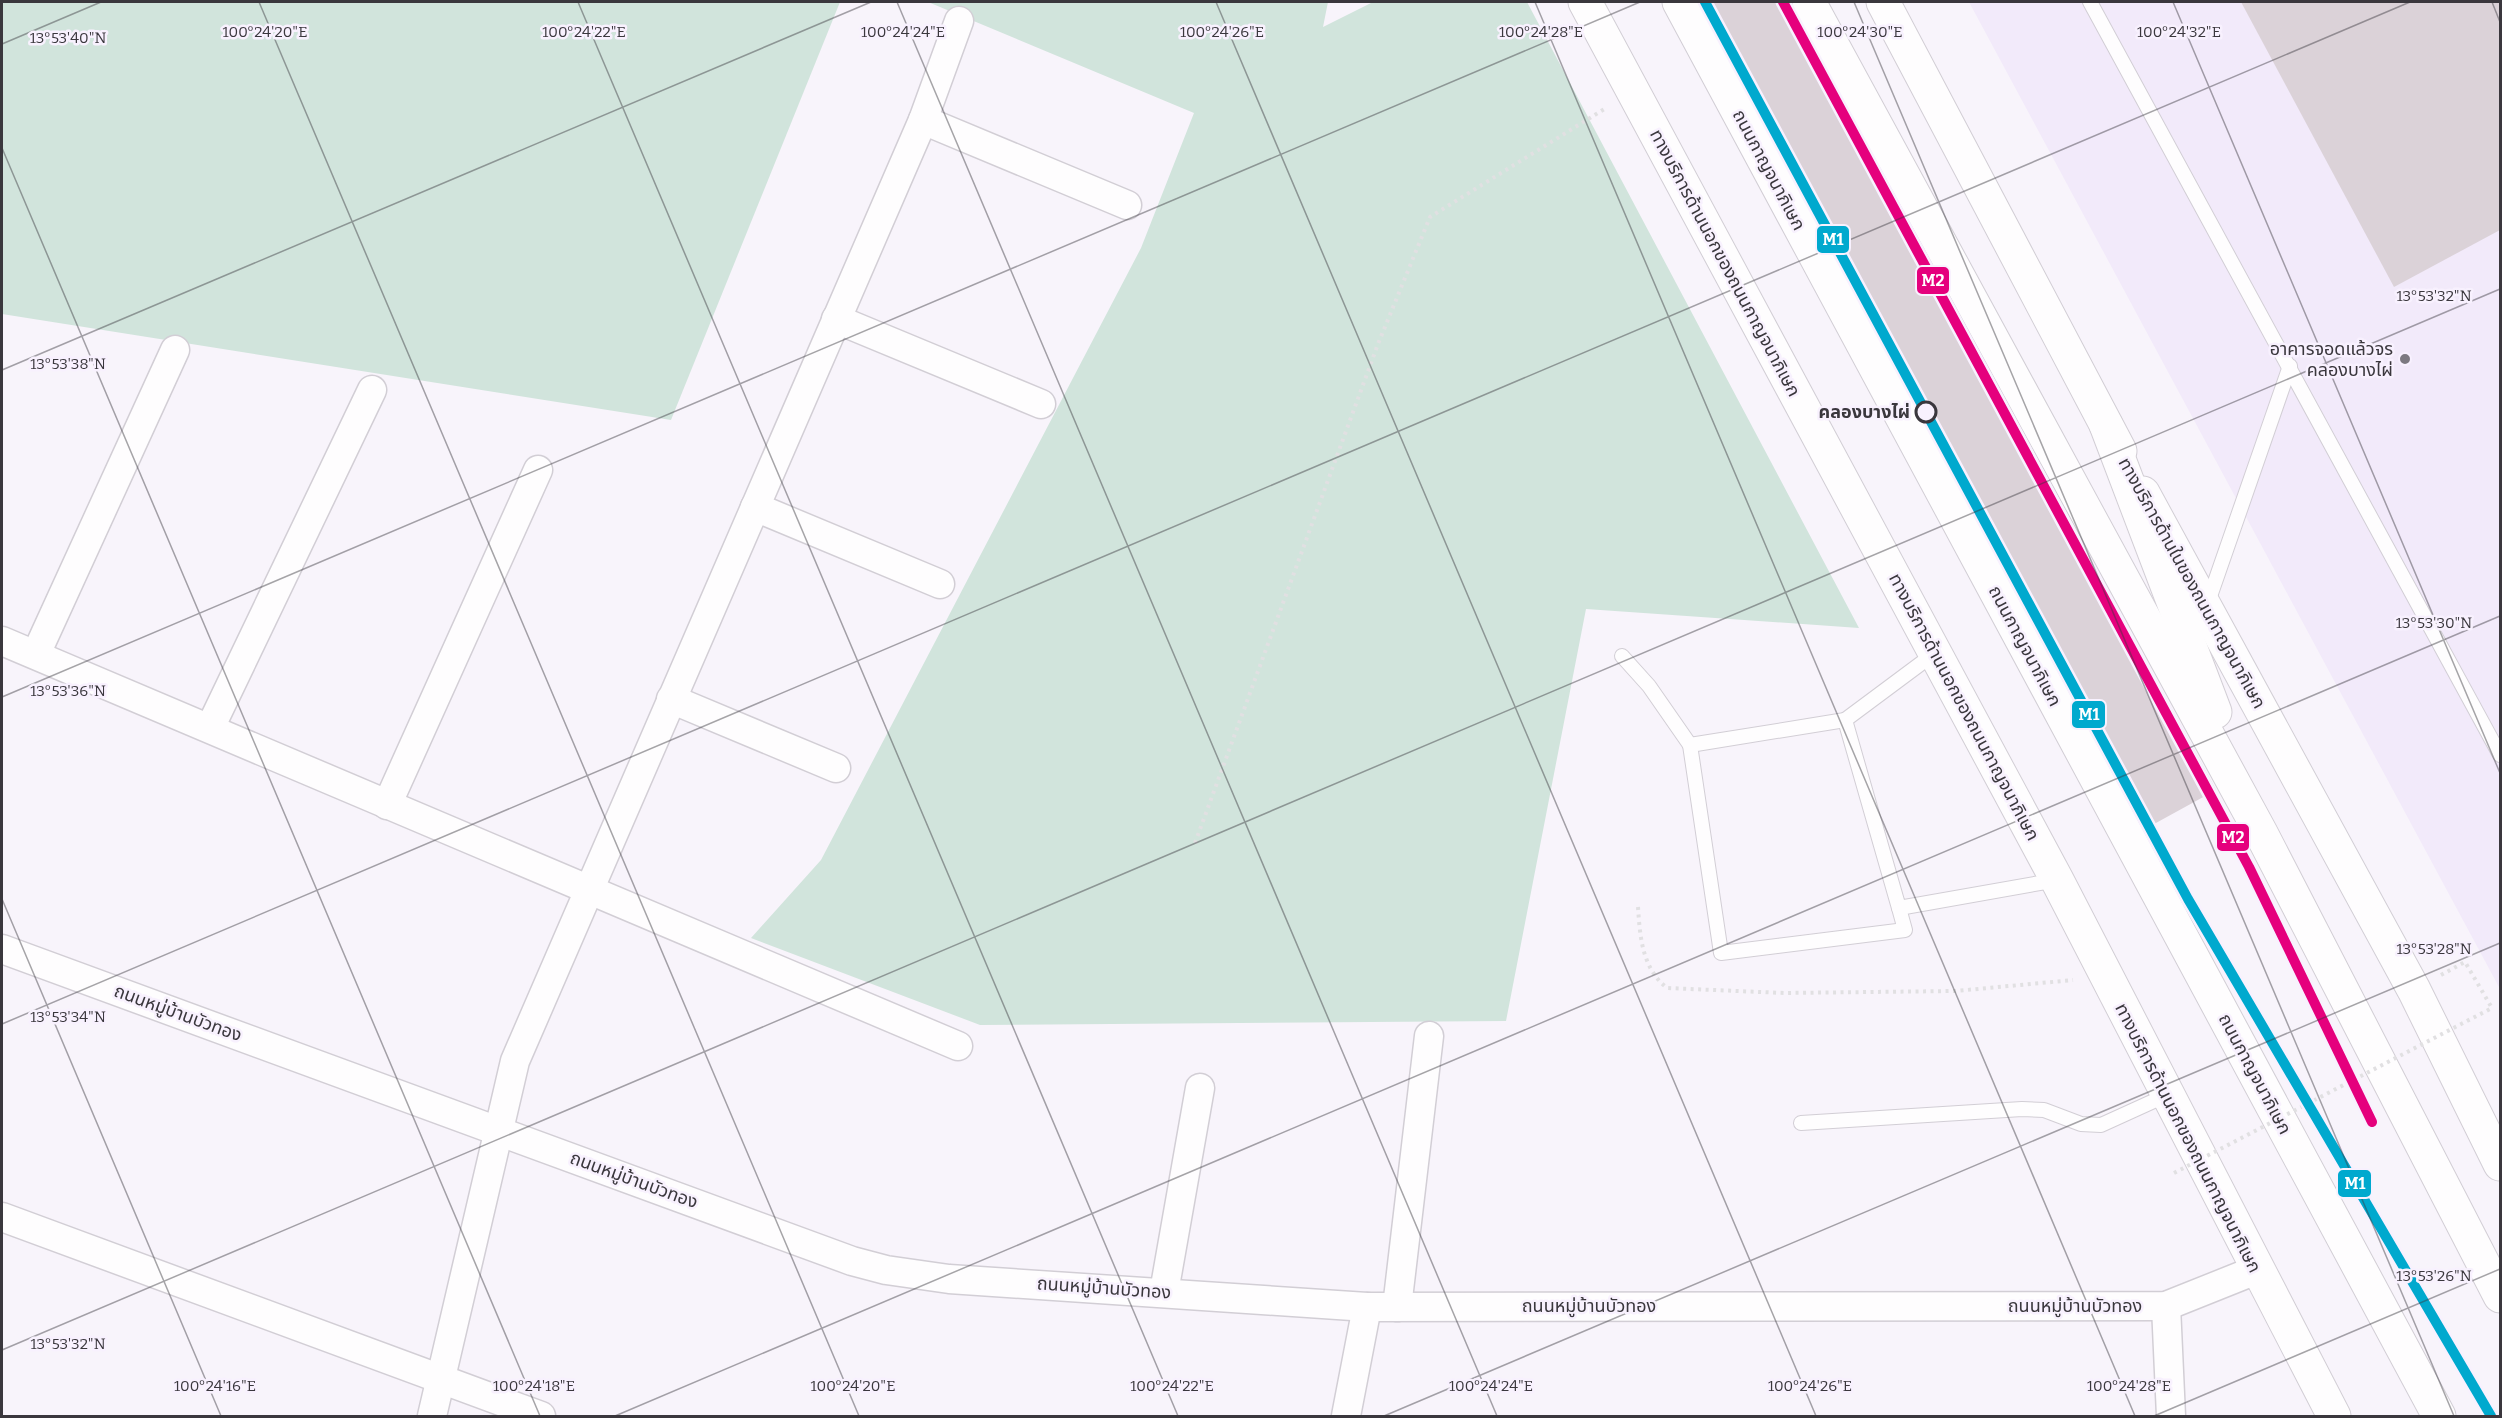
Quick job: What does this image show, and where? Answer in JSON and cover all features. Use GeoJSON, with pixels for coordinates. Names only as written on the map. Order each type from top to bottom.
{"type":"FeatureCollection","features":[{"type":"Feature","properties":{"kind":"main road","name":"ทางบริการด้านนอกของถนนกาญจนาภิเษก"},"geometry":{"type":"LineString","coordinates":[[1585,2],[2057,880],[2256,1270],[2334,1416]]}},
{"type":"Feature","properties":{"kind":"main road"},"geometry":{"type":"LineString","coordinates":[[1599,2],[1655,132]]}},
{"type":"Feature","properties":{"kind":"main road","name":"ถนนกาญจนาภิเษก"},"geometry":{"type":"LineString","coordinates":[[1679,2],[2439,1416]]}},
{"type":"Feature","properties":{"kind":"main road"},"geometry":{"type":"LineString","coordinates":[[1809,2],[2261,833],[2500,1296]]}},
{"type":"Feature","properties":{"kind":"main road","name":"ทางบริการด้านในของถนนกาญจนาภิเษก"},"geometry":{"type":"LineString","coordinates":[[1885,7],[2106,425],[2414,990],[2500,1164]]}},
{"type":"Feature","properties":{"kind":"main road"},"geometry":{"type":"LineString","coordinates":[[2106,425],[2261,833]]}},
{"type":"Feature","properties":{"kind":"street"},"geometry":{"type":"LineString","coordinates":[[432,1416],[501,1130],[515,1061],[923,120],[958,21]]}},
{"type":"Feature","properties":{"kind":"street"},"geometry":{"type":"LineString","coordinates":[[923,120],[1127,205]]}},
{"type":"Feature","properties":{"kind":"street"},"geometry":{"type":"LineString","coordinates":[[836,319],[1041,404]]}},
{"type":"Feature","properties":{"kind":"street"},"geometry":{"type":"LineString","coordinates":[[36,654],[175,350]]}},
{"type":"Feature","properties":{"kind":"street"},"geometry":{"type":"LineString","coordinates":[[210,728],[372,390]]}},
{"type":"Feature","properties":{"kind":"street"},"geometry":{"type":"LineString","coordinates":[[387,805],[538,470]]}},
{"type":"Feature","properties":{"kind":"street"},"geometry":{"type":"LineString","coordinates":[[755,507],[940,584]]}},
{"type":"Feature","properties":{"kind":"street"},"geometry":{"type":"LineString","coordinates":[[2,641],[958,1046]]}},
{"type":"Feature","properties":{"kind":"street"},"geometry":{"type":"LineString","coordinates":[[672,699],[836,768]]}},
{"type":"Feature","properties":{"kind":"street","name":"ถนนหมู่บ้านบัวทอง"},"geometry":{"type":"LineString","coordinates":[[2,949],[501,1130],[852,1261],[885,1270],[949,1279],[1367,1307],[2166,1306],[2256,1270]]}},
{"type":"Feature","properties":{"kind":"street"},"geometry":{"type":"LineString","coordinates":[[1398,1307],[1429,1036]]}},
{"type":"Feature","properties":{"kind":"street"},"geometry":{"type":"LineString","coordinates":[[1164,1292],[1180,1187],[1200,1088]]}},
{"type":"Feature","properties":{"kind":"street"},"geometry":{"type":"LineString","coordinates":[[2,1217],[541,1416]]}},
{"type":"Feature","properties":{"kind":"street"},"geometry":{"type":"LineString","coordinates":[[2166,1306],[2171,1416]]}},
{"type":"Feature","properties":{"kind":"street"},"geometry":{"type":"LineString","coordinates":[[1346,1416],[1367,1307]]}},
{"type":"Feature","properties":{"kind":"lane"},"geometry":{"type":"LineString","coordinates":[[2090,2],[2500,755]]}},
{"type":"Feature","properties":{"kind":"lane"},"geometry":{"type":"LineString","coordinates":[[2206,608],[2290,366]]}},
{"type":"Feature","properties":{"kind":"lane"},"geometry":{"type":"LineString","coordinates":[[1690,745],[1845,720],[1935,653]]}},
{"type":"Feature","properties":{"kind":"lane"},"geometry":{"type":"LineString","coordinates":[[1622,656],[1649,686],[1690,745],[1721,953],[1905,930],[1845,720]]}},
{"type":"Feature","properties":{"kind":"lane"},"geometry":{"type":"LineString","coordinates":[[1899,908],[2057,880]]}},
{"type":"Feature","properties":{"kind":"lane"},"geometry":{"type":"LineString","coordinates":[[1801,1123],[2022,1109],[2044,1110],[2081,1124],[2101,1125],[2167,1095]]}},
{"type":"Feature","properties":{"kind":"path"},"geometry":{"type":"LineString","coordinates":[[1195,843],[1378,344],[1430,218],[1633,91]]}},
{"type":"Feature","properties":{"kind":"path"},"geometry":{"type":"LineString","coordinates":[[1638,907],[1641,946],[1657,980],[1667,988],[1784,993],[1944,991],[2106,977]]}},
{"type":"Feature","properties":{"kind":"path"},"geometry":{"type":"LineString","coordinates":[[2174,1173],[2492,1008],[2465,962]]}},
{"type":"Feature","properties":{"kind":"shaded area"},"geometry":{"type":"Polygon","coordinates":[[[2,2],[840,2],[671,420],[2,314],[2,2]]]}},
{"type":"Feature","properties":{"kind":"shaded area"},"geometry":{"type":"Polygon","coordinates":[[[928,2],[1328,2],[1323,27],[1373,2],[1527,2],[1859,628],[1586,609],[1506,1021],[980,1025],[751,938],[821,860],[1141,248],[1194,113],[928,2]]]}},
{"type":"Feature","properties":{"kind":"shaded area"},"geometry":{"type":"Polygon","coordinates":[[[1969,2],[2500,2],[2500,989],[1969,2]]]}},
{"type":"Feature","properties":{"kind":"building","name":"คลองบางไผ่"},"geometry":{"type":"Polygon","coordinates":[[[1700,2],[1790,2],[2216,790],[2145,829],[1700,2]]]}},
{"type":"Feature","properties":{"kind":"building"},"geometry":{"type":"Polygon","coordinates":[[[2241,2],[2500,2],[2500,230],[2394,287],[2241,2]]]}},
{"type":"Feature","properties":{"kind":"transit line","name":"M1"},"geometry":{"type":"LineString","coordinates":[[1705,2],[2188,899],[2491,1416]]}},
{"type":"Feature","properties":{"kind":"transit line","name":"M2"},"geometry":{"type":"LineString","coordinates":[[1783,2],[2249,867],[2372,1122]]}},
{"type":"Feature","properties":{"kind":"place","name":"อาคารจอดแล้วจร คลองบางไผ่"},"geometry":{"type":"Point","coordinates":[2405,359]}},
{"type":"Feature","properties":{"kind":"place","name":"คลองบางไผ่"},"geometry":{"type":"Point","coordinates":[1926,412]}}]}
